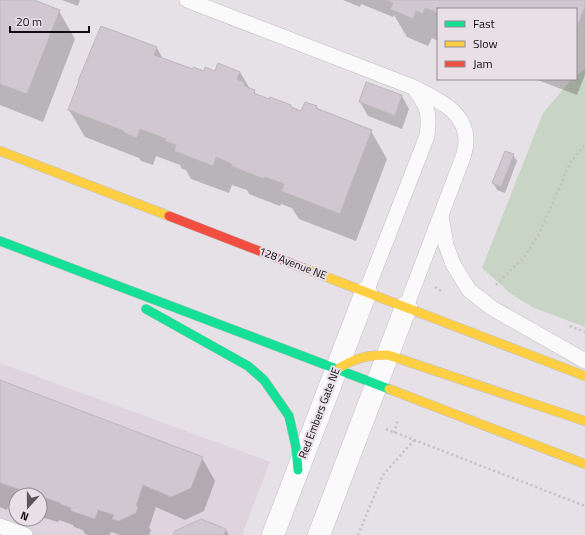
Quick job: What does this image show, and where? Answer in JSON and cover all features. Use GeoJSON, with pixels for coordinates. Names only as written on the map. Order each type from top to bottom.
{"type":"FeatureCollection","features":[{"type":"Feature","properties":{"kind":"main road","name":"128 Avenue NE"},"geometry":{"type":"LineString","coordinates":[[0,151],[585,376]]}},
{"type":"Feature","properties":{"kind":"main road"},"geometry":{"type":"LineString","coordinates":[[0,241],[585,464]]}},
{"type":"Feature","properties":{"kind":"main road"},"geometry":{"type":"LineString","coordinates":[[79,272],[248,366],[264,380],[289,416],[296,447],[298,470]]}},
{"type":"Feature","properties":{"kind":"main road"},"geometry":{"type":"LineString","coordinates":[[336,370],[354,358],[366,355],[388,355],[585,421]]}},
{"type":"Feature","properties":{"kind":"street","name":"Red Embers Gate NE"},"geometry":{"type":"LineString","coordinates":[[273,535],[366,292]]}},
{"type":"Feature","properties":{"kind":"street"},"geometry":{"type":"LineString","coordinates":[[320,535],[378,386],[406,308]]}},
{"type":"Feature","properties":{"kind":"lane"},"geometry":{"type":"LineString","coordinates":[[187,0],[413,86],[440,100],[451,108],[460,118],[467,143],[463,158],[406,308]]}},
{"type":"Feature","properties":{"kind":"lane"},"geometry":{"type":"LineString","coordinates":[[366,292],[427,136],[429,120],[426,105],[413,86]]}},
{"type":"Feature","properties":{"kind":"lane"},"geometry":{"type":"LineString","coordinates":[[441,216],[446,245],[453,264],[469,290],[492,308],[585,361]]}},
{"type":"Feature","properties":{"kind":"lane"},"geometry":{"type":"LineString","coordinates":[[0,526],[25,535]]}},
{"type":"Feature","properties":{"kind":"path"},"geometry":{"type":"LineString","coordinates":[[494,286],[524,258],[539,234],[570,163],[585,145]]}},
{"type":"Feature","properties":{"kind":"path"},"geometry":{"type":"LineString","coordinates":[[394,433],[585,506]]}},
{"type":"Feature","properties":{"kind":"path"},"geometry":{"type":"LineString","coordinates":[[358,535],[383,475],[414,440]]}},
{"type":"Feature","properties":{"kind":"shaded area"},"geometry":{"type":"Polygon","coordinates":[[[0,363],[270,462],[242,535],[0,535],[0,363]]]}},
{"type":"Feature","properties":{"kind":"green space"},"geometry":{"type":"Polygon","coordinates":[[[585,69],[585,327],[532,307],[510,293],[482,268],[543,113],[571,80],[577,80],[577,75],[585,69]]]}},
{"type":"Feature","properties":{"kind":"building"},"geometry":{"type":"Polygon","coordinates":[[[0,0],[34,0],[60,10],[27,94],[0,84],[0,0]]]}},
{"type":"Feature","properties":{"kind":"building"},"geometry":{"type":"Polygon","coordinates":[[[385,0],[585,0],[585,7],[577,27],[577,8],[437,8],[437,13],[425,8],[423,14],[416,11],[413,19],[390,9],[393,3],[385,0]]]}},
{"type":"Feature","properties":{"kind":"building"},"geometry":{"type":"Polygon","coordinates":[[[101,26],[157,47],[154,55],[193,69],[193,67],[204,71],[205,67],[215,71],[218,63],[240,72],[237,79],[245,83],[244,86],[255,90],[254,93],[291,105],[291,107],[301,111],[305,102],[317,106],[316,108],[372,130],[340,214],[281,191],[284,184],[265,177],[264,179],[231,166],[232,164],[216,157],[213,166],[174,151],[176,145],[165,141],[166,139],[140,129],[137,138],[124,133],[124,131],[68,110],[78,81],[101,26]]]}},
{"type":"Feature","properties":{"kind":"building"},"geometry":{"type":"Polygon","coordinates":[[[366,82],[402,95],[395,116],[359,102],[366,82]]]}},
{"type":"Feature","properties":{"kind":"building"},"geometry":{"type":"Polygon","coordinates":[[[505,151],[514,154],[501,187],[492,183],[505,151]]]}},
{"type":"Feature","properties":{"kind":"building"},"geometry":{"type":"Polygon","coordinates":[[[0,380],[203,457],[191,488],[171,497],[143,485],[136,506],[138,507],[136,513],[119,521],[112,519],[114,515],[98,510],[95,519],[71,511],[71,508],[48,499],[48,487],[12,487],[0,483],[0,380]]]}},
{"type":"Feature","properties":{"kind":"building"},"geometry":{"type":"Polygon","coordinates":[[[201,519],[226,529],[224,535],[173,535],[175,531],[201,519]]]}},
{"type":"Feature","properties":{"kind":"traffic: fast"},"geometry":{"type":"LineString","coordinates":[[0,241],[389,389]]}},
{"type":"Feature","properties":{"kind":"traffic: fast"},"geometry":{"type":"LineString","coordinates":[[146,309],[248,366],[264,380],[289,416],[296,447],[298,470]]}},
{"type":"Feature","properties":{"kind":"traffic: slow"},"geometry":{"type":"LineString","coordinates":[[0,151],[169,216]]}},
{"type":"Feature","properties":{"kind":"traffic: slow"},"geometry":{"type":"LineString","coordinates":[[303,268],[585,376]]}},
{"type":"Feature","properties":{"kind":"traffic: slow"},"geometry":{"type":"LineString","coordinates":[[336,370],[361,358],[388,355],[585,421]]}},
{"type":"Feature","properties":{"kind":"traffic: slow"},"geometry":{"type":"LineString","coordinates":[[389,389],[585,464]]}},
{"type":"Feature","properties":{"kind":"traffic: jam"},"geometry":{"type":"LineString","coordinates":[[169,216],[303,268]]}}]}
